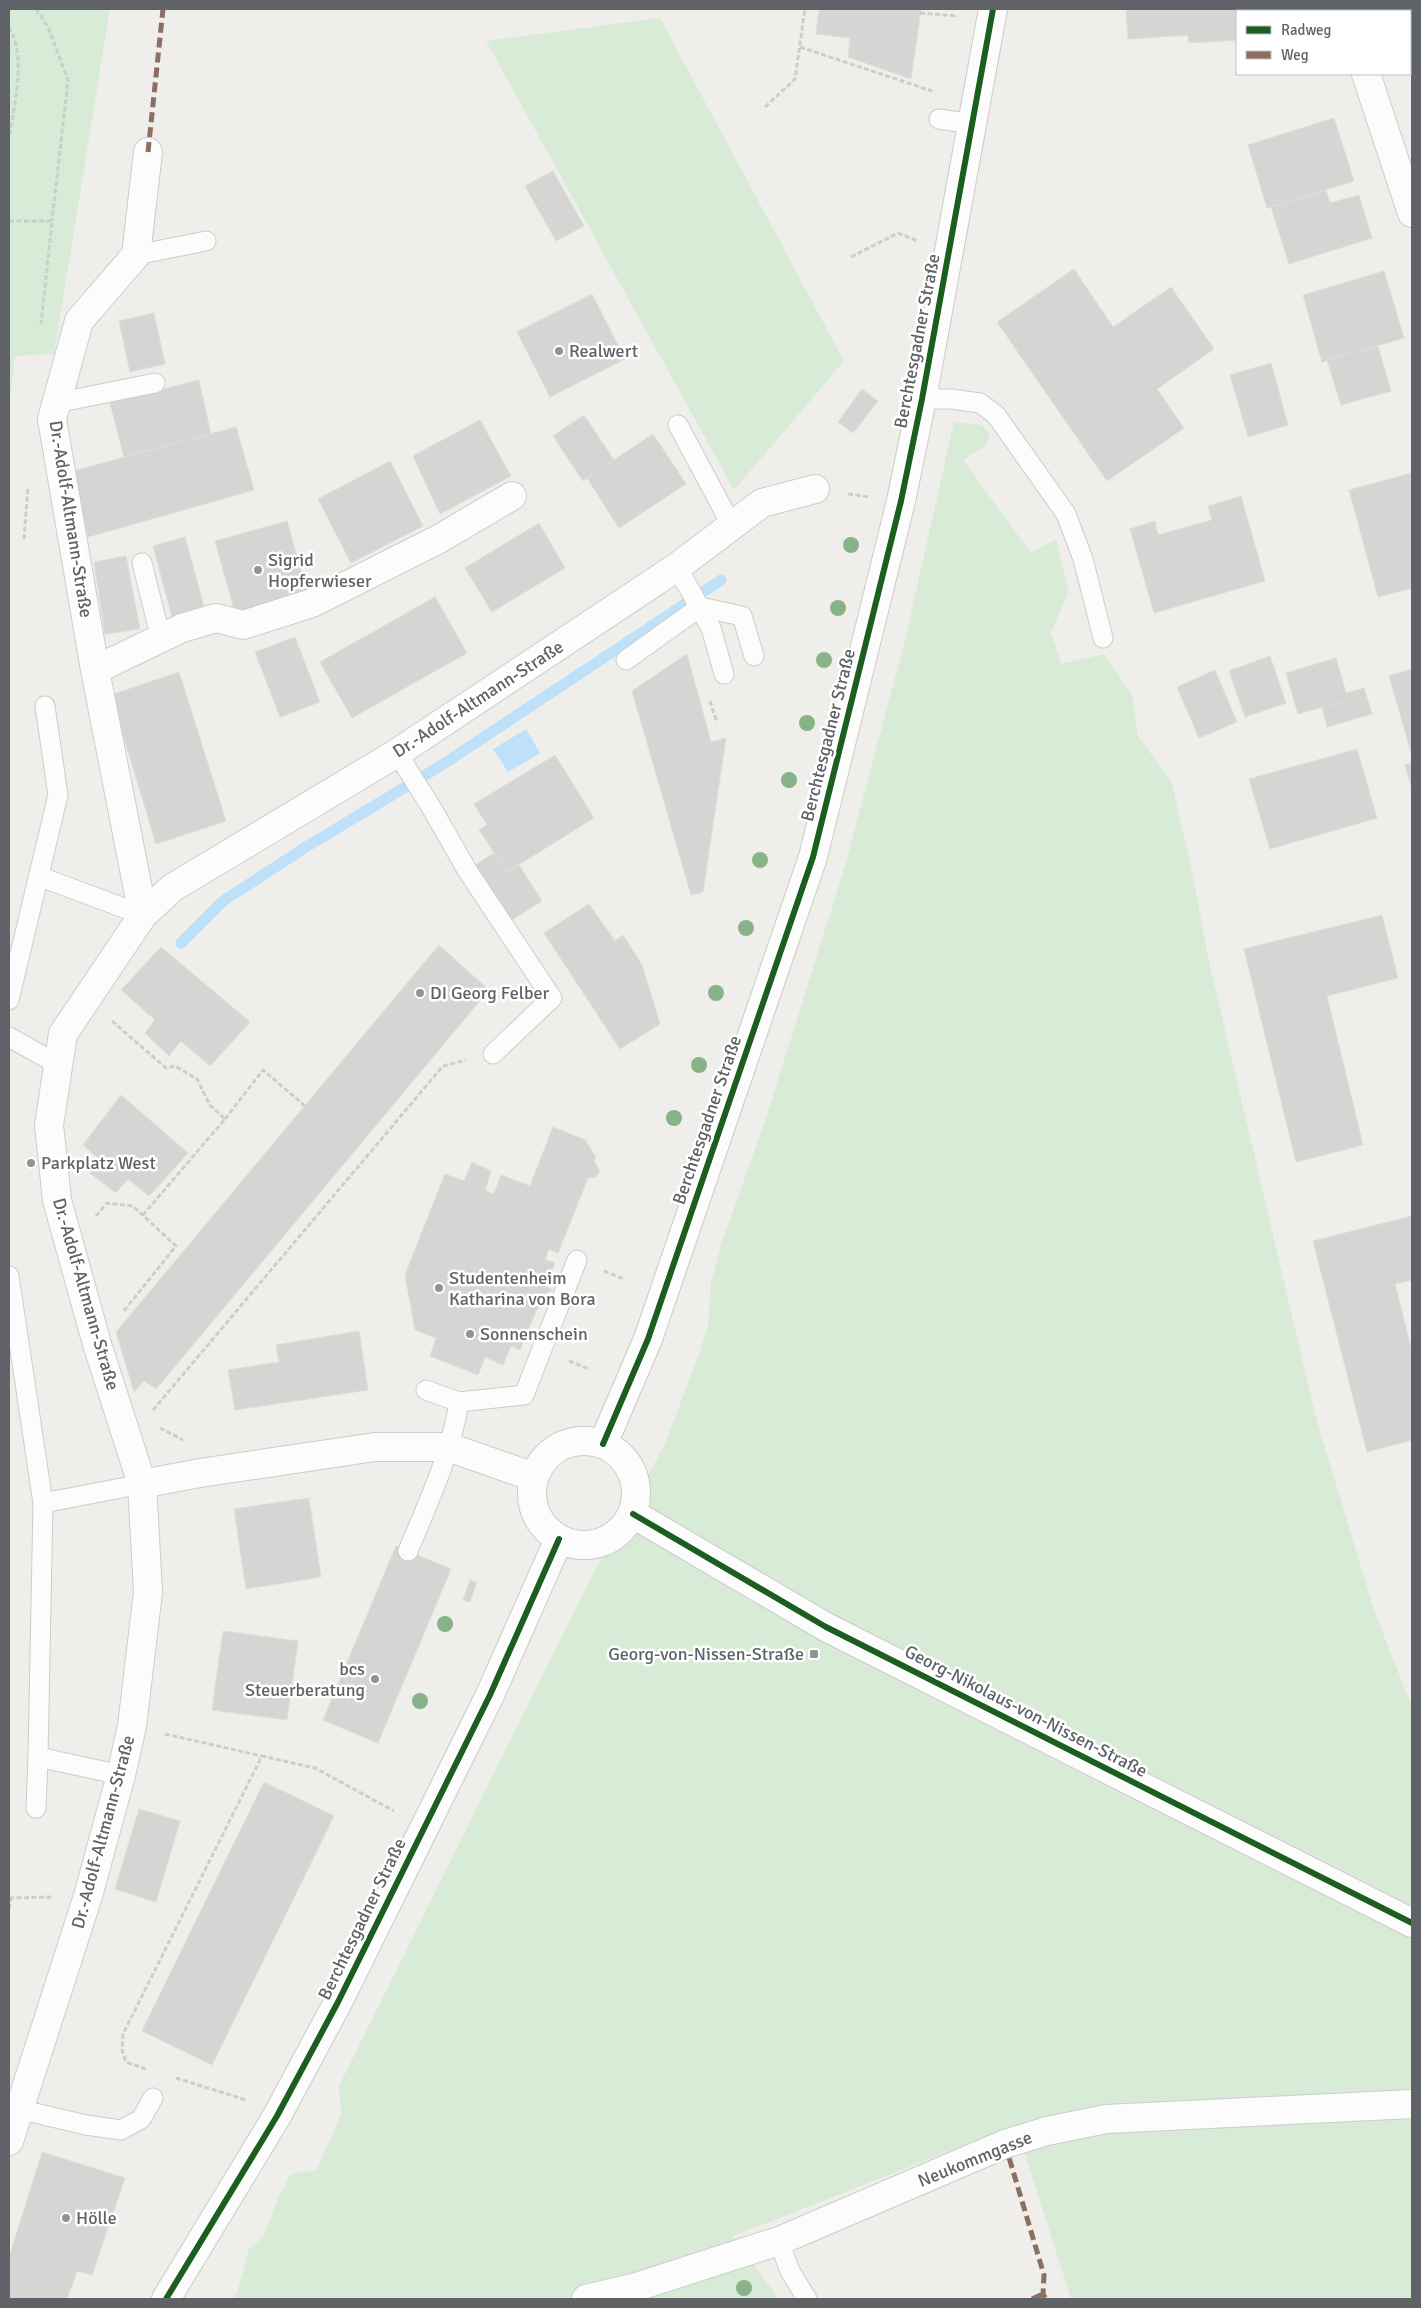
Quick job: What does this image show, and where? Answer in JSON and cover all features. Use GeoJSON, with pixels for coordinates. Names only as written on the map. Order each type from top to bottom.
{"type":"FeatureCollection","features":[{"type":"Feature","properties":{"kind":"street","name":"Berchtesgadner Straße"},"geometry":{"type":"LineString","coordinates":[[603,1444],[648,1339],[813,857],[901,501],[922,399],[993,9]]}},
{"type":"Feature","properties":{"kind":"street"},"geometry":{"type":"LineString","coordinates":[[1366,75],[1412,213]]}},
{"type":"Feature","properties":{"kind":"street"},"geometry":{"type":"LineString","coordinates":[[136,256],[148,152]]}},
{"type":"Feature","properties":{"kind":"street","name":"Dr.-Adolf-Altmann-Straße"},"geometry":{"type":"LineString","coordinates":[[136,256],[79,322],[52,419],[95,670],[143,916]]}},
{"type":"Feature","properties":{"kind":"street","name":"Dr.-Adolf-Altmann-Straße"},"geometry":{"type":"LineString","coordinates":[[9,2141],[88,1896],[121,1775],[132,1726],[148,1592],[142,1484],[97,1344],[57,1200],[49,1125],[63,1034],[143,916],[172,888],[402,761],[683,577],[732,526],[762,503],[815,489]]}},
{"type":"Feature","properties":{"kind":"street"},"geometry":{"type":"LineString","coordinates":[[95,670],[182,628],[216,618],[243,625],[312,603],[439,539],[512,496]]}},
{"type":"Feature","properties":{"kind":"street"},"geometry":{"type":"LineString","coordinates":[[586,1441],[603,1444],[618,1452],[636,1480],[637,1497],[633,1514],[623,1528],[609,1539],[593,1545],[575,1545],[559,1539],[545,1528],[535,1512],[532,1495],[534,1477],[542,1462],[554,1450],[570,1443],[586,1441]]}},
{"type":"Feature","properties":{"kind":"street"},"geometry":{"type":"LineString","coordinates":[[142,1484],[200,1473],[375,1446],[448,1447],[534,1477]]}},
{"type":"Feature","properties":{"kind":"street","name":"Georg-Nikolaus-von-Nissen-Straße"},"geometry":{"type":"LineString","coordinates":[[633,1514],[826,1627],[1412,1923]]}},
{"type":"Feature","properties":{"kind":"street","name":"Berchtesgadner Straße"},"geometry":{"type":"LineString","coordinates":[[166,2299],[277,2116],[338,2002],[490,1695],[559,1539]]}},
{"type":"Feature","properties":{"kind":"street","name":"Neukommgasse"},"geometry":{"type":"LineString","coordinates":[[586,2299],[633,2288],[779,2241],[1005,2144],[1082,2123],[1106,2119],[1412,2104]]}},
{"type":"Feature","properties":{"kind":"lane"},"geometry":{"type":"LineString","coordinates":[[939,120],[973,124]]}},
{"type":"Feature","properties":{"kind":"lane"},"geometry":{"type":"LineString","coordinates":[[136,256],[206,240]]}},
{"type":"Feature","properties":{"kind":"lane"},"geometry":{"type":"LineString","coordinates":[[56,403],[155,383]]}},
{"type":"Feature","properties":{"kind":"lane","name":"Berchtesgadner Straße"},"geometry":{"type":"LineString","coordinates":[[922,399],[951,399],[980,403],[996,415],[1066,514],[1083,560],[1104,638]]}},
{"type":"Feature","properties":{"kind":"lane"},"geometry":{"type":"LineString","coordinates":[[678,425],[732,526]]}},
{"type":"Feature","properties":{"kind":"lane"},"geometry":{"type":"LineString","coordinates":[[142,563],[160,639]]}},
{"type":"Feature","properties":{"kind":"lane"},"geometry":{"type":"LineString","coordinates":[[683,577],[711,628],[724,674]]}},
{"type":"Feature","properties":{"kind":"lane"},"geometry":{"type":"LineString","coordinates":[[626,660],[700,607],[742,616],[754,656]]}},
{"type":"Feature","properties":{"kind":"lane"},"geometry":{"type":"LineString","coordinates":[[9,1000],[58,795],[44,706]]}},
{"type":"Feature","properties":{"kind":"lane"},"geometry":{"type":"LineString","coordinates":[[402,761],[467,870],[552,998],[493,1054]]}},
{"type":"Feature","properties":{"kind":"lane"},"geometry":{"type":"LineString","coordinates":[[38,876],[143,916]]}},
{"type":"Feature","properties":{"kind":"lane"},"geometry":{"type":"LineString","coordinates":[[9,1037],[58,1064]]}},
{"type":"Feature","properties":{"kind":"lane"},"geometry":{"type":"LineString","coordinates":[[426,1390],[459,1402],[524,1395],[577,1260]]}},
{"type":"Feature","properties":{"kind":"lane"},"geometry":{"type":"LineString","coordinates":[[9,1276],[43,1503],[36,1808]]}},
{"type":"Feature","properties":{"kind":"lane"},"geometry":{"type":"LineString","coordinates":[[408,1551],[456,1425],[459,1402]]}},
{"type":"Feature","properties":{"kind":"lane"},"geometry":{"type":"LineString","coordinates":[[43,1503],[142,1484]]}},
{"type":"Feature","properties":{"kind":"lane"},"geometry":{"type":"LineString","coordinates":[[38,1757],[121,1775]]}},
{"type":"Feature","properties":{"kind":"lane"},"geometry":{"type":"LineString","coordinates":[[18,2109],[86,2125],[121,2130],[141,2119],[153,2098]]}},
{"type":"Feature","properties":{"kind":"lane"},"geometry":{"type":"LineString","coordinates":[[779,2241],[790,2272],[808,2299]]}},
{"type":"Feature","properties":{"kind":"path"},"geometry":{"type":"LineString","coordinates":[[36,9],[48,27],[68,80],[52,221]]}},
{"type":"Feature","properties":{"kind":"path"},"geometry":{"type":"LineString","coordinates":[[765,107],[795,79],[805,9]]}},
{"type":"Feature","properties":{"kind":"path"},"geometry":{"type":"LineString","coordinates":[[920,13],[959,16]]}},
{"type":"Feature","properties":{"kind":"path"},"geometry":{"type":"LineString","coordinates":[[9,27],[16,38],[18,91],[9,138]]}},
{"type":"Feature","properties":{"kind":"path"},"geometry":{"type":"LineString","coordinates":[[800,47],[938,93]]}},
{"type":"Feature","properties":{"kind":"path"},"geometry":{"type":"LineString","coordinates":[[851,256],[898,233],[921,242]]}},
{"type":"Feature","properties":{"kind":"path"},"geometry":{"type":"LineString","coordinates":[[86,1000],[166,1068],[176,1066],[198,1079],[210,1105],[225,1119]]}},
{"type":"Feature","properties":{"kind":"path"},"geometry":{"type":"LineString","coordinates":[[149,1415],[443,1066],[493,1054]]}},
{"type":"Feature","properties":{"kind":"path"},"geometry":{"type":"LineString","coordinates":[[143,1215],[225,1119],[263,1070],[305,1106]]}},
{"type":"Feature","properties":{"kind":"path"},"geometry":{"type":"LineString","coordinates":[[70,1247],[107,1202],[133,1206],[176,1246],[97,1344]]}},
{"type":"Feature","properties":{"kind":"path"},"geometry":{"type":"LineString","coordinates":[[155,1422],[175,1438],[189,1442]]}},
{"type":"Feature","properties":{"kind":"path"},"geometry":{"type":"LineString","coordinates":[[132,1726],[315,1768],[394,1811]]}},
{"type":"Feature","properties":{"kind":"path"},"geometry":{"type":"LineString","coordinates":[[150,2071],[126,2062],[122,2050],[123,2034],[262,1756]]}},
{"type":"Feature","properties":{"kind":"path"},"geometry":{"type":"LineString","coordinates":[[9,1908],[10,1898],[88,1896]]}},
{"type":"Feature","properties":{"kind":"path"},"geometry":{"type":"LineString","coordinates":[[169,2076],[252,2101]]}},
{"type":"Feature","properties":{"kind":"green space"},"geometry":{"type":"Polygon","coordinates":[[[9,9],[110,9],[54,354],[15,356],[9,409],[9,9]]]}},
{"type":"Feature","properties":{"kind":"green space"},"geometry":{"type":"Polygon","coordinates":[[[660,18],[844,361],[734,490],[486,41],[660,18]]]}},
{"type":"Feature","properties":{"kind":"green space"},"geometry":{"type":"Polygon","coordinates":[[[954,422],[982,425],[990,434],[986,445],[963,460],[1031,553],[1056,539],[1069,591],[1051,632],[1061,664],[1104,654],[1132,695],[1138,736],[1171,781],[1190,860],[1209,962],[1316,1418],[1375,1613],[1412,1707],[1412,2299],[1071,2299],[1016,2125],[733,2236],[779,2299],[232,2299],[237,2293],[249,2249],[264,2236],[277,2200],[291,2174],[317,2170],[341,2114],[339,2086],[592,1576],[664,1446],[700,1352],[708,1325],[711,1283],[722,1242],[766,1118],[845,866],[905,640],[954,422]]]}},
{"type":"Feature","properties":{"kind":"water"},"geometry":{"type":"Polygon","coordinates":[[[526,729],[540,753],[508,772],[493,749],[526,729]]]}},
{"type":"Feature","properties":{"kind":"building"},"geometry":{"type":"Polygon","coordinates":[[[819,9],[921,9],[911,79],[848,57],[850,38],[816,34],[819,9]]]}},
{"type":"Feature","properties":{"kind":"building"},"geometry":{"type":"Polygon","coordinates":[[[1126,9],[1285,9],[1236,10],[1236,40],[1189,43],[1188,35],[1128,39],[1126,9]]]}},
{"type":"Feature","properties":{"kind":"building"},"geometry":{"type":"Polygon","coordinates":[[[1334,118],[1354,181],[1267,208],[1248,145],[1334,118]]]}},
{"type":"Feature","properties":{"kind":"building"},"geometry":{"type":"Polygon","coordinates":[[[553,171],[584,226],[556,241],[525,186],[553,171]]]}},
{"type":"Feature","properties":{"kind":"building"},"geometry":{"type":"Polygon","coordinates":[[[1326,190],[1330,203],[1359,195],[1372,238],[1289,264],[1271,207],[1326,190]]]}},
{"type":"Feature","properties":{"kind":"building"},"geometry":{"type":"Polygon","coordinates":[[[1074,269],[1113,327],[1171,287],[1214,349],[1157,389],[1184,428],[1107,481],[997,322],[1074,269]]]}},
{"type":"Feature","properties":{"kind":"building"},"geometry":{"type":"Polygon","coordinates":[[[1384,271],[1404,338],[1322,362],[1303,295],[1384,271]]]}},
{"type":"Feature","properties":{"kind":"building"},"geometry":{"type":"Polygon","coordinates":[[[592,294],[625,359],[550,397],[517,332],[592,294]]]}},
{"type":"Feature","properties":{"kind":"building"},"geometry":{"type":"Polygon","coordinates":[[[154,313],[165,364],[130,372],[119,321],[154,313]]]}},
{"type":"Feature","properties":{"kind":"building"},"geometry":{"type":"Polygon","coordinates":[[[1378,346],[1391,391],[1341,405],[1327,360],[1378,346]]]}},
{"type":"Feature","properties":{"kind":"building"},"geometry":{"type":"Polygon","coordinates":[[[1271,363],[1288,425],[1248,437],[1230,375],[1271,363]]]}},
{"type":"Feature","properties":{"kind":"building"},"geometry":{"type":"Polygon","coordinates":[[[199,380],[211,434],[124,457],[110,403],[199,380]]]}},
{"type":"Feature","properties":{"kind":"building"},"geometry":{"type":"Polygon","coordinates":[[[862,389],[878,401],[853,433],[838,422],[862,389]]]}},
{"type":"Feature","properties":{"kind":"building"},"geometry":{"type":"Polygon","coordinates":[[[584,415],[614,460],[583,481],[553,436],[584,415]]]}},
{"type":"Feature","properties":{"kind":"building"},"geometry":{"type":"Polygon","coordinates":[[[480,420],[511,476],[440,514],[413,456],[480,420]]]}},
{"type":"Feature","properties":{"kind":"building"},"geometry":{"type":"Polygon","coordinates":[[[236,427],[254,490],[88,537],[70,472],[236,427]]]}},
{"type":"Feature","properties":{"kind":"building"},"geometry":{"type":"Polygon","coordinates":[[[653,434],[686,484],[619,528],[587,478],[653,434]]]}},
{"type":"Feature","properties":{"kind":"building"},"geometry":{"type":"Polygon","coordinates":[[[390,461],[423,526],[351,563],[318,499],[390,461]]]}},
{"type":"Feature","properties":{"kind":"building"},"geometry":{"type":"Polygon","coordinates":[[[1412,473],[1412,588],[1378,597],[1349,490],[1412,473]]]}},
{"type":"Feature","properties":{"kind":"building"},"geometry":{"type":"Polygon","coordinates":[[[1241,496],[1265,581],[1154,613],[1130,529],[1155,521],[1158,535],[1212,520],[1208,506],[1241,496]]]}},
{"type":"Feature","properties":{"kind":"building"},"geometry":{"type":"Polygon","coordinates":[[[287,521],[307,592],[235,613],[215,541],[287,521]]]}},
{"type":"Feature","properties":{"kind":"building"},"geometry":{"type":"Polygon","coordinates":[[[539,523],[565,568],[492,612],[465,568],[539,523]]]}},
{"type":"Feature","properties":{"kind":"building"},"geometry":{"type":"Polygon","coordinates":[[[185,537],[206,614],[174,624],[153,546],[185,537]]]}},
{"type":"Feature","properties":{"kind":"building"},"geometry":{"type":"Polygon","coordinates":[[[126,556],[140,629],[105,634],[94,562],[126,556]]]}},
{"type":"Feature","properties":{"kind":"building"},"geometry":{"type":"Polygon","coordinates":[[[435,597],[467,653],[352,718],[320,662],[435,597]]]}},
{"type":"Feature","properties":{"kind":"building"},"geometry":{"type":"Polygon","coordinates":[[[295,637],[320,702],[280,717],[255,652],[295,637]]]}},
{"type":"Feature","properties":{"kind":"building"},"geometry":{"type":"Polygon","coordinates":[[[687,654],[711,742],[726,738],[703,892],[691,895],[632,691],[687,654]]]}},
{"type":"Feature","properties":{"kind":"building"},"geometry":{"type":"Polygon","coordinates":[[[1270,656],[1286,703],[1245,717],[1229,671],[1270,656]]]}},
{"type":"Feature","properties":{"kind":"building"},"geometry":{"type":"Polygon","coordinates":[[[1336,658],[1348,700],[1298,714],[1286,673],[1336,658]]]}},
{"type":"Feature","properties":{"kind":"building"},"geometry":{"type":"Polygon","coordinates":[[[1412,669],[1412,755],[1389,676],[1412,669]]]}},
{"type":"Feature","properties":{"kind":"building"},"geometry":{"type":"Polygon","coordinates":[[[1215,670],[1237,722],[1199,738],[1177,687],[1215,670]]]}},
{"type":"Feature","properties":{"kind":"building"},"geometry":{"type":"Polygon","coordinates":[[[179,672],[226,821],[156,844],[111,695],[179,672]]]}},
{"type":"Feature","properties":{"kind":"building"},"geometry":{"type":"Polygon","coordinates":[[[1364,688],[1372,714],[1327,727],[1322,707],[1348,700],[1346,693],[1364,688]]]}},
{"type":"Feature","properties":{"kind":"building"},"geometry":{"type":"Polygon","coordinates":[[[1357,749],[1377,818],[1270,849],[1249,779],[1357,749]]]}},
{"type":"Feature","properties":{"kind":"building"},"geometry":{"type":"Polygon","coordinates":[[[555,755],[594,818],[507,872],[479,830],[487,825],[474,804],[555,755]]]}},
{"type":"Feature","properties":{"kind":"building"},"geometry":{"type":"Polygon","coordinates":[[[1412,763],[1412,790],[1405,765],[1412,763]]]}},
{"type":"Feature","properties":{"kind":"building"},"geometry":{"type":"Polygon","coordinates":[[[494,853],[507,872],[519,865],[542,901],[508,922],[472,867],[494,853]]]}},
{"type":"Feature","properties":{"kind":"building"},"geometry":{"type":"Polygon","coordinates":[[[589,904],[615,941],[623,935],[642,965],[660,1024],[620,1049],[544,933],[589,904]]]}},
{"type":"Feature","properties":{"kind":"building"},"geometry":{"type":"Polygon","coordinates":[[[1382,915],[1398,978],[1327,996],[1363,1145],[1296,1162],[1244,949],[1382,915]]]}},
{"type":"Feature","properties":{"kind":"building"},"geometry":{"type":"Polygon","coordinates":[[[439,945],[489,990],[156,1389],[144,1381],[134,1392],[116,1332],[439,945]]]}},
{"type":"Feature","properties":{"kind":"building"},"geometry":{"type":"Polygon","coordinates":[[[161,947],[250,1022],[210,1066],[181,1041],[169,1056],[145,1033],[155,1020],[121,990],[161,947]]]}},
{"type":"Feature","properties":{"kind":"building"},"geometry":{"type":"Polygon","coordinates":[[[121,1095],[188,1153],[149,1196],[128,1179],[116,1193],[90,1173],[100,1160],[83,1145],[121,1095]]]}},
{"type":"Feature","properties":{"kind":"building"},"geometry":{"type":"Polygon","coordinates":[[[553,1127],[585,1140],[596,1157],[594,1161],[600,1171],[596,1177],[588,1178],[558,1253],[549,1249],[545,1260],[555,1263],[551,1273],[559,1276],[548,1281],[545,1287],[553,1290],[542,1295],[539,1301],[547,1304],[537,1309],[520,1350],[511,1346],[503,1365],[485,1357],[478,1375],[430,1356],[436,1338],[415,1330],[405,1275],[445,1174],[464,1181],[472,1162],[491,1171],[485,1190],[494,1194],[501,1175],[530,1186],[553,1127]]]}},
{"type":"Feature","properties":{"kind":"building"},"geometry":{"type":"Polygon","coordinates":[[[1412,1216],[1412,1280],[1395,1284],[1412,1352],[1412,1440],[1367,1452],[1313,1241],[1412,1216]]]}},
{"type":"Feature","properties":{"kind":"building"},"geometry":{"type":"Polygon","coordinates":[[[359,1331],[368,1390],[235,1410],[228,1370],[279,1362],[276,1345],[359,1331]]]}},
{"type":"Feature","properties":{"kind":"building"},"geometry":{"type":"Polygon","coordinates":[[[309,1498],[321,1577],[246,1589],[234,1509],[309,1498]]]}},
{"type":"Feature","properties":{"kind":"building"},"geometry":{"type":"Polygon","coordinates":[[[396,1546],[451,1569],[378,1743],[323,1720],[396,1546]]]}},
{"type":"Feature","properties":{"kind":"building"},"geometry":{"type":"Polygon","coordinates":[[[470,1580],[477,1582],[470,1602],[463,1600],[470,1580]]]}},
{"type":"Feature","properties":{"kind":"building"},"geometry":{"type":"Polygon","coordinates":[[[223,1631],[298,1641],[287,1720],[212,1710],[223,1631]]]}},
{"type":"Feature","properties":{"kind":"building"},"geometry":{"type":"Polygon","coordinates":[[[264,1782],[334,1816],[212,2065],[142,2031],[264,1782]]]}},
{"type":"Feature","properties":{"kind":"building"},"geometry":{"type":"Polygon","coordinates":[[[139,1809],[180,1821],[156,1902],[115,1889],[139,1809]]]}},
{"type":"Feature","properties":{"kind":"building","name":"Hölle"},"geometry":{"type":"Polygon","coordinates":[[[42,2152],[125,2178],[92,2275],[77,2271],[67,2299],[9,2299],[9,2258],[42,2152]]]}},
{"type":"Feature","properties":{"kind":"waterway"},"geometry":{"type":"LineString","coordinates":[[181,943],[223,901],[306,847],[442,765],[721,580]]}},
{"type":"Feature","properties":{"kind":"marked path"},"geometry":{"type":"LineString","coordinates":[[148,152],[163,9]]}},
{"type":"Feature","properties":{"kind":"marked path"},"geometry":{"type":"LineString","coordinates":[[1005,2144],[1044,2275],[1043,2294],[1046,2299]]}},
{"type":"Feature","properties":{"kind":"marked path"},"geometry":{"type":"LineString","coordinates":[[1032,2299],[1043,2294]]}},
{"type":"Feature","properties":{"kind":"cycle path"},"geometry":{"type":"LineString","coordinates":[[603,1444],[648,1339],[813,857],[901,501],[922,399],[993,9]]}},
{"type":"Feature","properties":{"kind":"cycle path"},"geometry":{"type":"LineString","coordinates":[[633,1514],[826,1627],[1412,1923]]}},
{"type":"Feature","properties":{"kind":"cycle path"},"geometry":{"type":"LineString","coordinates":[[166,2299],[277,2116],[338,2002],[490,1695],[559,1539]]}},
{"type":"Feature","properties":{"kind":"place","name":"Realwert"},"geometry":{"type":"Point","coordinates":[559,351]}},
{"type":"Feature","properties":{"kind":"place","name":"Sigrid Hopferwieser"},"geometry":{"type":"Point","coordinates":[258,570]}},
{"type":"Feature","properties":{"kind":"place","name":"DI Georg Felber"},"geometry":{"type":"Point","coordinates":[420,993]}},
{"type":"Feature","properties":{"kind":"place","name":"Parkplatz West"},"geometry":{"type":"Point","coordinates":[31,1163]}},
{"type":"Feature","properties":{"kind":"place","name":"Studentenheim Katharina von Bora"},"geometry":{"type":"Point","coordinates":[439,1288]}},
{"type":"Feature","properties":{"kind":"place","name":"Sonnenschein"},"geometry":{"type":"Point","coordinates":[470,1334]}},
{"type":"Feature","properties":{"kind":"place","name":"Georg-von-Nissen-Straße"},"geometry":{"type":"Point","coordinates":[814,1654]}},
{"type":"Feature","properties":{"kind":"place","name":"bcs Steuerberatung"},"geometry":{"type":"Point","coordinates":[375,1679]}},
{"type":"Feature","properties":{"kind":"place","name":"Hölle"},"geometry":{"type":"Point","coordinates":[66,2218]}}]}
